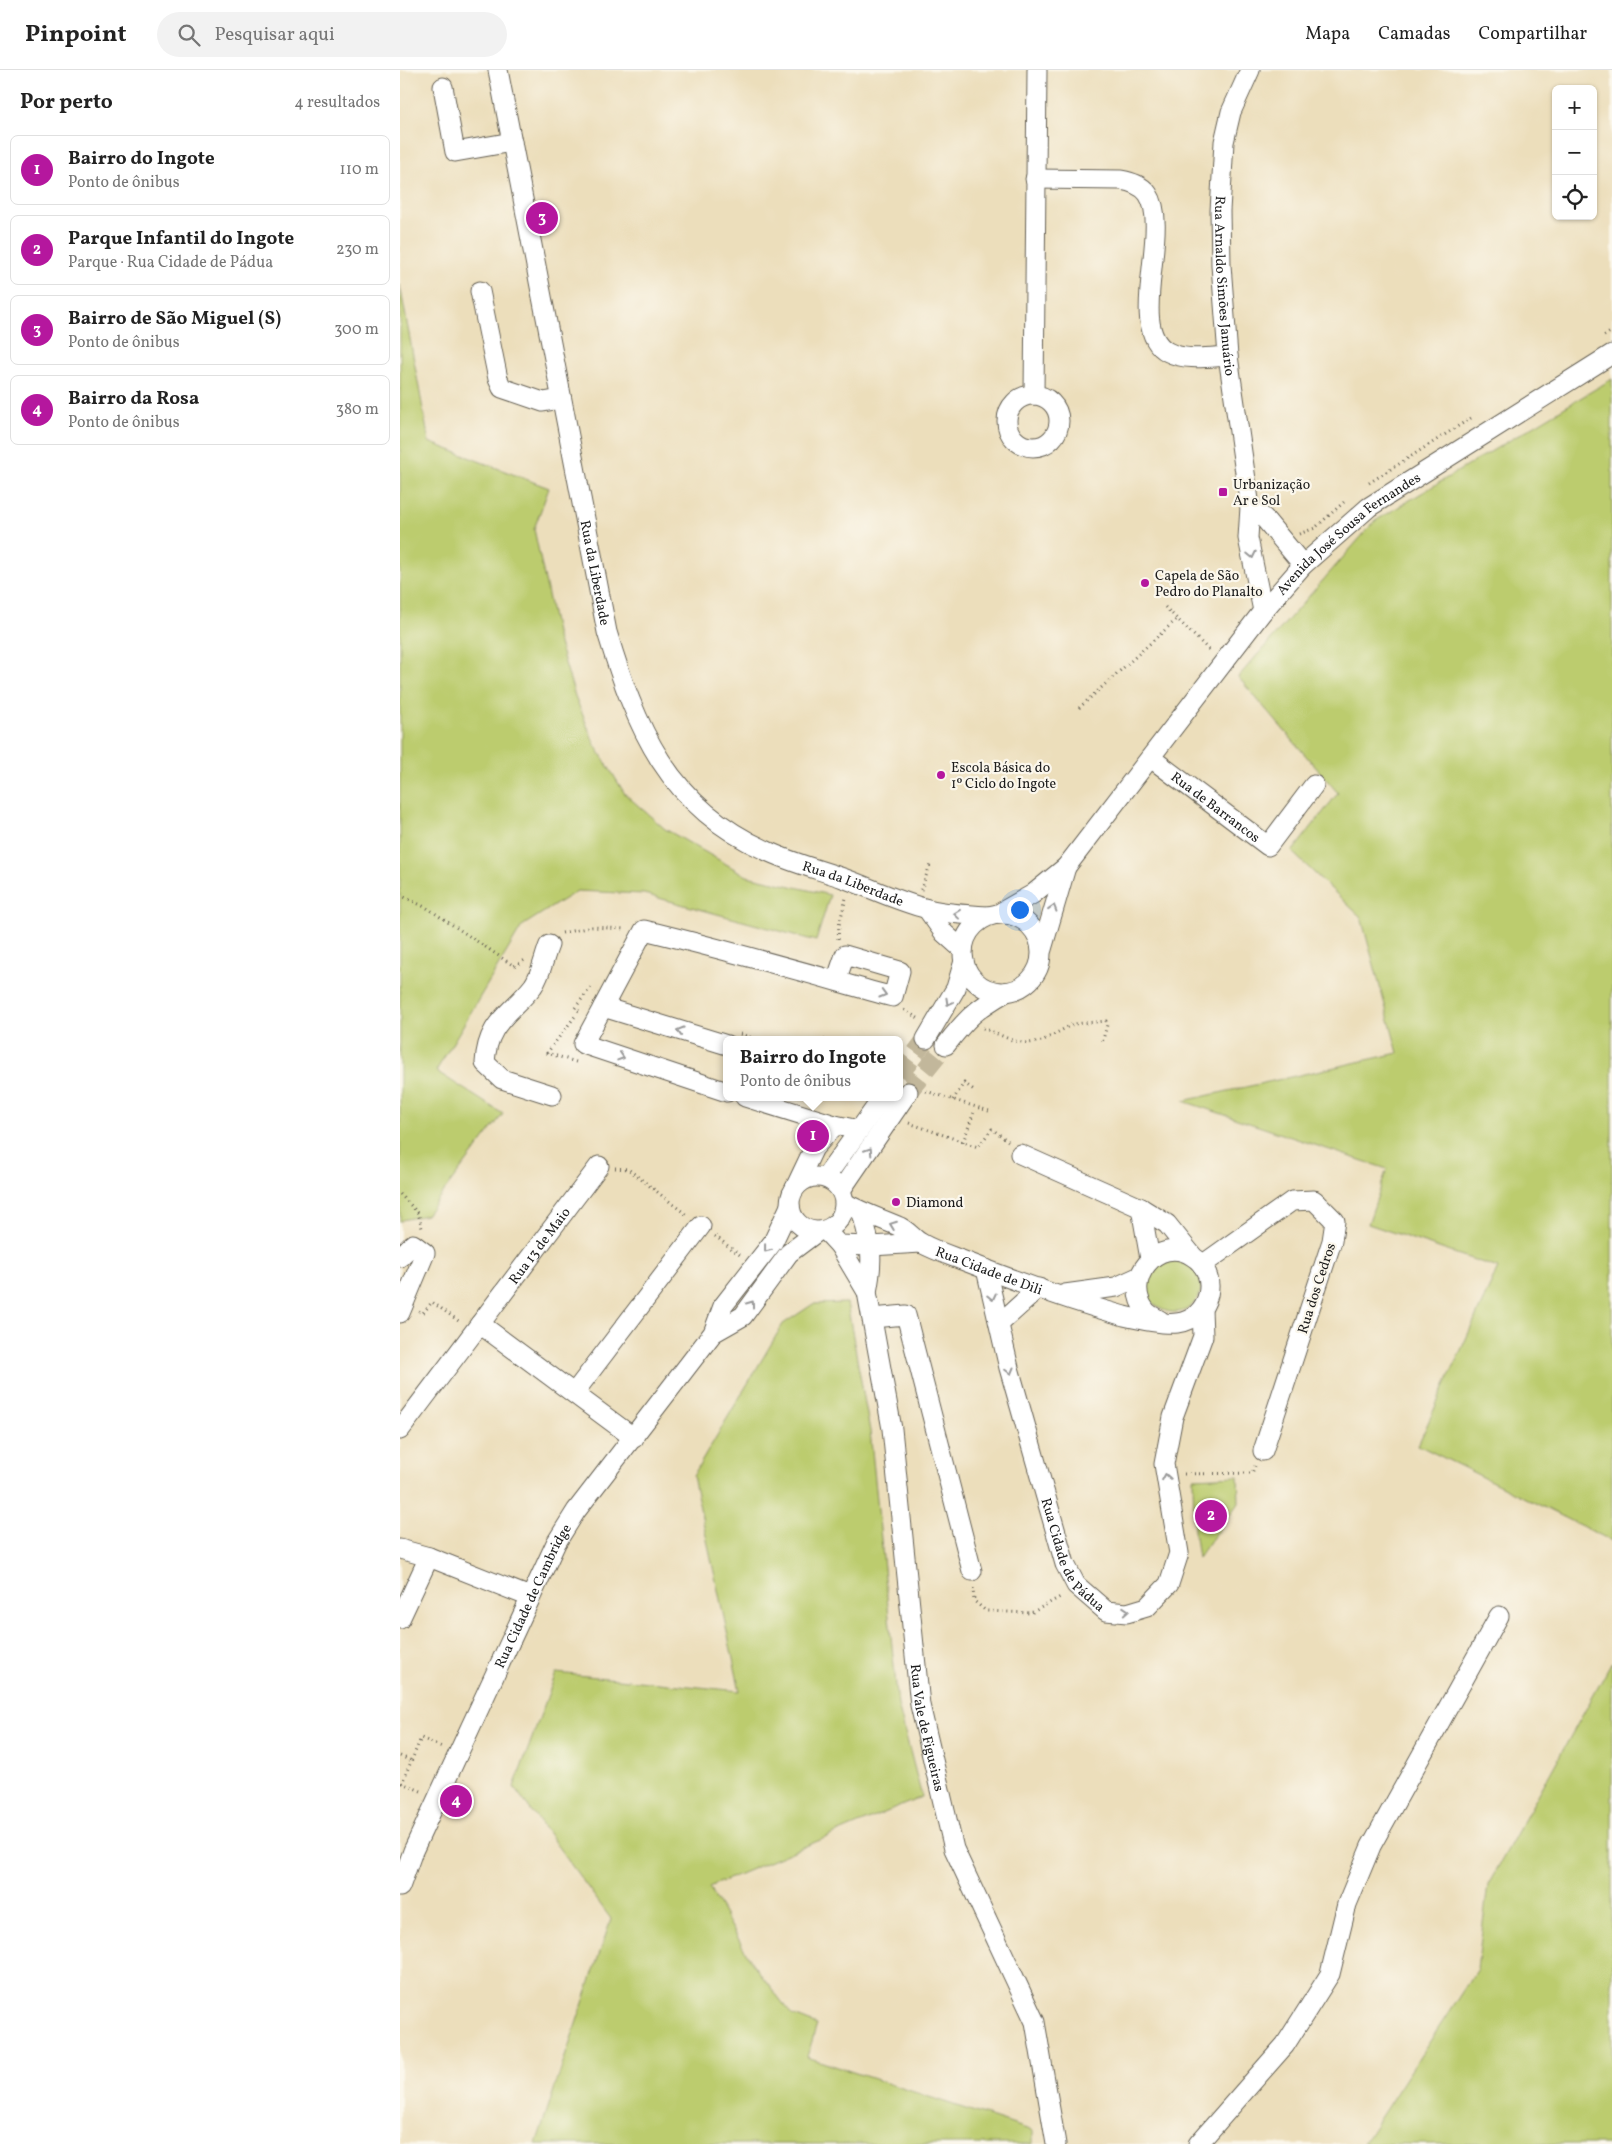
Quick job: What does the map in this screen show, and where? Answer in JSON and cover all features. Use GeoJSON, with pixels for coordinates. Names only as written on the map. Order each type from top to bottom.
{"type":"FeatureCollection","features":[{"type":"Feature","properties":{"kind":"street","name":"Rua da Liberdade"},"geometry":{"type":"LineString","coordinates":[[498,70],[607,632],[623,686],[642,730],[668,773],[697,807],[727,830],[765,850],[921,907],[956,914],[993,915]]}},
{"type":"Feature","properties":{"kind":"street"},"geometry":{"type":"LineString","coordinates":[[1034,395],[1037,70]]}},
{"type":"Feature","properties":{"kind":"street","name":"Rua Arnaldo Simões Januário"},"geometry":{"type":"LineString","coordinates":[[1250,70],[1231,112],[1224,142],[1220,211],[1220,265],[1228,356],[1250,507],[1248,538],[1264,611]]}},
{"type":"Feature","properties":{"kind":"street"},"geometry":{"type":"LineString","coordinates":[[443,87],[455,152],[512,142]]}},
{"type":"Feature","properties":{"kind":"street"},"geometry":{"type":"LineString","coordinates":[[1035,180],[1122,180],[1135,183],[1148,194],[1153,207],[1155,222],[1149,311],[1150,326],[1157,342],[1167,352],[1181,356],[1196,358],[1228,356]]}},
{"type":"Feature","properties":{"kind":"street"},"geometry":{"type":"LineString","coordinates":[[480,291],[498,379],[502,388],[543,402],[561,399]]}},
{"type":"Feature","properties":{"kind":"street","name":"Avenida José Sousa Fernandes"},"geometry":{"type":"LineString","coordinates":[[993,915],[1033,894],[1066,867],[1264,611],[1303,565],[1369,507],[1612,354]]}},
{"type":"Feature","properties":{"kind":"street"},"geometry":{"type":"LineString","coordinates":[[1250,507],[1264,518],[1303,565]]}},
{"type":"Feature","properties":{"kind":"street","name":"Rua de Barrancos"},"geometry":{"type":"LineString","coordinates":[[1151,758],[1268,846],[1314,785]]}},
{"type":"Feature","properties":{"kind":"street","name":"Avenida José Sousa Fernandes"},"geometry":{"type":"LineString","coordinates":[[1042,949],[1066,867]]}},
{"type":"Feature","properties":{"kind":"street"},"geometry":{"type":"LineString","coordinates":[[921,907],[963,956],[972,979],[987,990],[1006,992]]}},
{"type":"Feature","properties":{"kind":"street"},"geometry":{"type":"LineString","coordinates":[[930,1033],[956,988],[971,929],[993,915],[1010,914],[1022,918],[1032,926],[1039,937],[1042,949],[1041,961],[1036,973],[1029,982],[1018,989],[1006,992],[980,1007],[964,1020],[946,1045]]}},
{"type":"Feature","properties":{"kind":"street"},"geometry":{"type":"LineString","coordinates":[[723,1086],[583,1044],[644,930],[735,952],[836,981],[893,997],[900,971],[845,955],[836,981]]}},
{"type":"Feature","properties":{"kind":"street"},"geometry":{"type":"LineString","coordinates":[[549,945],[534,984],[493,1028],[486,1046],[485,1063],[502,1079],[552,1095]]}},
{"type":"Feature","properties":{"kind":"street"},"geometry":{"type":"LineString","coordinates":[[603,1007],[723,1044]]}},
{"type":"Feature","properties":{"kind":"street","name":"Rua Cidade de Cambridge"},"geometry":{"type":"LineString","coordinates":[[713,1333],[742,1316],[789,1253],[840,1220],[843,1197],[891,1117],[913,1090]]}},
{"type":"Feature","properties":{"kind":"street"},"geometry":{"type":"LineString","coordinates":[[758,1101],[835,1125],[859,1130]]}},
{"type":"Feature","properties":{"kind":"street"},"geometry":{"type":"LineString","coordinates":[[825,1178],[880,1101]]}},
{"type":"Feature","properties":{"kind":"street","name":"Rua Cidade de Cambridge"},"geometry":{"type":"LineString","coordinates":[[400,1886],[413,1851],[552,1550],[566,1527],[713,1333],[723,1306],[773,1242],[814,1148],[835,1125]]}},
{"type":"Feature","properties":{"kind":"street"},"geometry":{"type":"LineString","coordinates":[[1020,1154],[1141,1208],[1167,1224],[1197,1260],[1209,1280],[1209,1296],[1202,1309],[1191,1319],[1176,1323],[1161,1322],[1146,1311],[1138,1295],[1138,1277],[1150,1259],[1163,1252],[1178,1251],[1197,1260]]}},
{"type":"Feature","properties":{"kind":"street","name":"Rua 13 de Maio"},"geometry":{"type":"LineString","coordinates":[[400,1430],[599,1166]]}},
{"type":"Feature","properties":{"kind":"street"},"geometry":{"type":"LineString","coordinates":[[795,1188],[808,1178],[825,1178],[837,1185],[843,1197]]}},
{"type":"Feature","properties":{"kind":"street","name":"Rua Cidade de Dili"},"geometry":{"type":"LineString","coordinates":[[843,1197],[862,1213],[902,1228],[921,1243],[986,1269],[1058,1295],[1126,1316],[1161,1322]]}},
{"type":"Feature","properties":{"kind":"street","name":"Rua dos Cedros"},"geometry":{"type":"LineString","coordinates":[[1197,1260],[1292,1201],[1314,1200],[1334,1221],[1332,1241],[1262,1451]]}},
{"type":"Feature","properties":{"kind":"street"},"geometry":{"type":"LineString","coordinates":[[790,1206],[795,1221],[801,1227],[821,1231]]}},
{"type":"Feature","properties":{"kind":"street"},"geometry":{"type":"LineString","coordinates":[[1141,1208],[1150,1259]]}},
{"type":"Feature","properties":{"kind":"street","name":"Rua Vale de Figueiras"},"geometry":{"type":"LineString","coordinates":[[862,1213],[871,1246],[872,1265],[867,1292]]}},
{"type":"Feature","properties":{"kind":"street"},"geometry":{"type":"LineString","coordinates":[[574,1393],[701,1226]]}},
{"type":"Feature","properties":{"kind":"street","name":"Rua Vale de Figueiras"},"geometry":{"type":"LineString","coordinates":[[821,1231],[839,1245],[867,1292],[892,1429],[920,1705],[954,1849],[1035,2022],[1056,2144]]}},
{"type":"Feature","properties":{"kind":"street","name":"Rua Cidade de Dili"},"geometry":{"type":"LineString","coordinates":[[839,1245],[871,1246],[921,1243]]}},
{"type":"Feature","properties":{"kind":"street"},"geometry":{"type":"LineString","coordinates":[[400,1313],[425,1253],[406,1250]]}},
{"type":"Feature","properties":{"kind":"street","name":"Rua Cidade de Pádua"},"geometry":{"type":"LineString","coordinates":[[986,1269],[999,1324],[1065,1564],[1076,1585],[1106,1610],[1127,1613],[1147,1606],[1169,1584],[1179,1553],[1164,1464],[1173,1417],[1203,1336],[1202,1309]]}},
{"type":"Feature","properties":{"kind":"street","name":"Rua Cidade de Dili"},"geometry":{"type":"LineString","coordinates":[[1058,1295],[1116,1287],[1138,1277]]}},
{"type":"Feature","properties":{"kind":"street"},"geometry":{"type":"LineString","coordinates":[[999,1324],[1039,1288]]}},
{"type":"Feature","properties":{"kind":"street"},"geometry":{"type":"LineString","coordinates":[[872,1318],[906,1315],[972,1571]]}},
{"type":"Feature","properties":{"kind":"street"},"geometry":{"type":"LineString","coordinates":[[480,1324],[634,1438]]}},
{"type":"Feature","properties":{"kind":"street"},"geometry":{"type":"LineString","coordinates":[[400,1549],[428,1557],[530,1597]]}},
{"type":"Feature","properties":{"kind":"street"},"geometry":{"type":"LineString","coordinates":[[400,1619],[428,1557]]}},
{"type":"Feature","properties":{"kind":"street"},"geometry":{"type":"LineString","coordinates":[[1198,2144],[1285,2045],[1330,1974],[1347,1904],[1371,1846],[1499,1616]]}},
{"type":"Feature","properties":{"kind":"path"},"geometry":{"type":"LineString","coordinates":[[1165,607],[1223,664]]}},
{"type":"Feature","properties":{"kind":"path"},"geometry":{"type":"LineString","coordinates":[[1078,708],[1177,618]]}},
{"type":"Feature","properties":{"kind":"path"},"geometry":{"type":"LineString","coordinates":[[921,907],[930,865]]}},
{"type":"Feature","properties":{"kind":"path"},"geometry":{"type":"LineString","coordinates":[[400,895],[427,908],[514,966],[549,945],[562,933],[592,927],[644,930]]}},
{"type":"Feature","properties":{"kind":"path"},"geometry":{"type":"LineString","coordinates":[[839,925],[845,901]]}},
{"type":"Feature","properties":{"kind":"path"},"geometry":{"type":"LineString","coordinates":[[547,1053],[580,1010],[575,1008],[593,984]]}},
{"type":"Feature","properties":{"kind":"path"},"geometry":{"type":"LineString","coordinates":[[893,997],[899,1007],[930,1033]]}},
{"type":"Feature","properties":{"kind":"path"},"geometry":{"type":"LineString","coordinates":[[989,1031],[1014,1041],[1028,1043],[1042,1041],[1073,1024],[1106,1021],[1107,1025],[1102,1043]]}},
{"type":"Feature","properties":{"kind":"path"},"geometry":{"type":"LineString","coordinates":[[953,1100],[964,1083],[974,1090]]}},
{"type":"Feature","properties":{"kind":"path"},"geometry":{"type":"LineString","coordinates":[[913,1090],[992,1112]]}},
{"type":"Feature","properties":{"kind":"path"},"geometry":{"type":"LineString","coordinates":[[963,1142],[974,1112]]}},
{"type":"Feature","properties":{"kind":"path"},"geometry":{"type":"LineString","coordinates":[[891,1117],[978,1147],[992,1129],[999,1134]]}},
{"type":"Feature","properties":{"kind":"path"},"geometry":{"type":"LineString","coordinates":[[599,1166],[628,1169],[755,1266]]}},
{"type":"Feature","properties":{"kind":"path"},"geometry":{"type":"LineString","coordinates":[[400,1194],[418,1213],[422,1229],[406,1250]]}},
{"type":"Feature","properties":{"kind":"path"},"geometry":{"type":"LineString","coordinates":[[423,1313],[432,1302],[456,1319]]}},
{"type":"Feature","properties":{"kind":"path"},"geometry":{"type":"LineString","coordinates":[[1166,1474],[1252,1473],[1262,1451]]}},
{"type":"Feature","properties":{"kind":"path"},"geometry":{"type":"LineString","coordinates":[[972,1592],[974,1601],[986,1611],[1031,1613],[1052,1603]]}},
{"type":"Feature","properties":{"kind":"path"},"geometry":{"type":"LineString","coordinates":[[402,1784],[422,1738]]}},
{"type":"Feature","properties":{"kind":"path"},"geometry":{"type":"LineString","coordinates":[[400,1756],[412,1761]]}},
{"type":"Feature","properties":{"kind":"green space"},"geometry":{"type":"Polygon","coordinates":[[[400,285],[429,442],[549,488],[534,529],[557,637],[575,696],[595,745],[625,794],[665,829],[747,876],[830,895],[816,941],[644,894],[577,891],[522,926],[436,1071],[503,1114],[426,1215],[400,1222],[400,285]]]}},
{"type":"Feature","properties":{"kind":"green space"},"geometry":{"type":"Polygon","coordinates":[[[1612,379],[1612,1541],[1418,1445],[1498,1268],[1368,1224],[1387,1169],[1183,1101],[1398,1053],[1361,917],[1292,852],[1338,793],[1238,677],[1375,521],[1612,379]]]}},
{"type":"Feature","properties":{"kind":"green space"},"geometry":{"type":"Polygon","coordinates":[[[1178,1257],[1199,1273],[1201,1291],[1190,1307],[1182,1311],[1172,1312],[1163,1310],[1149,1298],[1146,1289],[1147,1278],[1155,1265],[1178,1257]]]}},
{"type":"Feature","properties":{"kind":"green space"},"geometry":{"type":"Polygon","coordinates":[[[847,1303],[870,1431],[898,1705],[922,1797],[709,1887],[752,1963],[792,2015],[817,2025],[807,2057],[1033,2131],[1033,2144],[536,2144],[611,1919],[514,1787],[556,1673],[740,1691],[693,1476],[783,1324],[813,1304],[847,1303]]]}},
{"type":"Feature","properties":{"kind":"green space"},"geometry":{"type":"Polygon","coordinates":[[[1238,1476],[1239,1502],[1198,1558],[1194,1530],[1193,1478],[1238,1476]]]}},
{"type":"Feature","properties":{"kind":"green space"},"geometry":{"type":"Polygon","coordinates":[[[1612,1662],[1612,2144],[1363,2144],[1477,1969],[1488,1885],[1612,1662]]]}},
{"type":"Feature","properties":{"kind":"tunnel"},"geometry":{"type":"LineString","coordinates":[[903,1070],[926,1039]]}},
{"type":"Feature","properties":{"kind":"tunnel"},"geometry":{"type":"LineString","coordinates":[[908,1092],[946,1045]]}},
{"type":"Feature","properties":{"kind":"place","name":"Bairro de São Miguel (S)"},"geometry":{"type":"Point","coordinates":[542,218]}},
{"type":"Feature","properties":{"kind":"place","name":"Urbanização Ar e Sol"},"geometry":{"type":"Point","coordinates":[1223,492]}},
{"type":"Feature","properties":{"kind":"place","name":"Capela de São Pedro do Planalto"},"geometry":{"type":"Point","coordinates":[1145,583]}},
{"type":"Feature","properties":{"kind":"place","name":"Escola Básica do 1º Ciclo do Ingote"},"geometry":{"type":"Point","coordinates":[941,775]}},
{"type":"Feature","properties":{"kind":"place","name":"Bairro do Ingote"},"geometry":{"type":"Point","coordinates":[813,1136]}},
{"type":"Feature","properties":{"kind":"place","name":"Diamond"},"geometry":{"type":"Point","coordinates":[896,1202]}},
{"type":"Feature","properties":{"kind":"place","name":"Parque Infantil do Ingote"},"geometry":{"type":"Point","coordinates":[1211,1516]}},
{"type":"Feature","properties":{"kind":"place","name":"Bairro da Rosa"},"geometry":{"type":"Point","coordinates":[456,1801]}}]}
